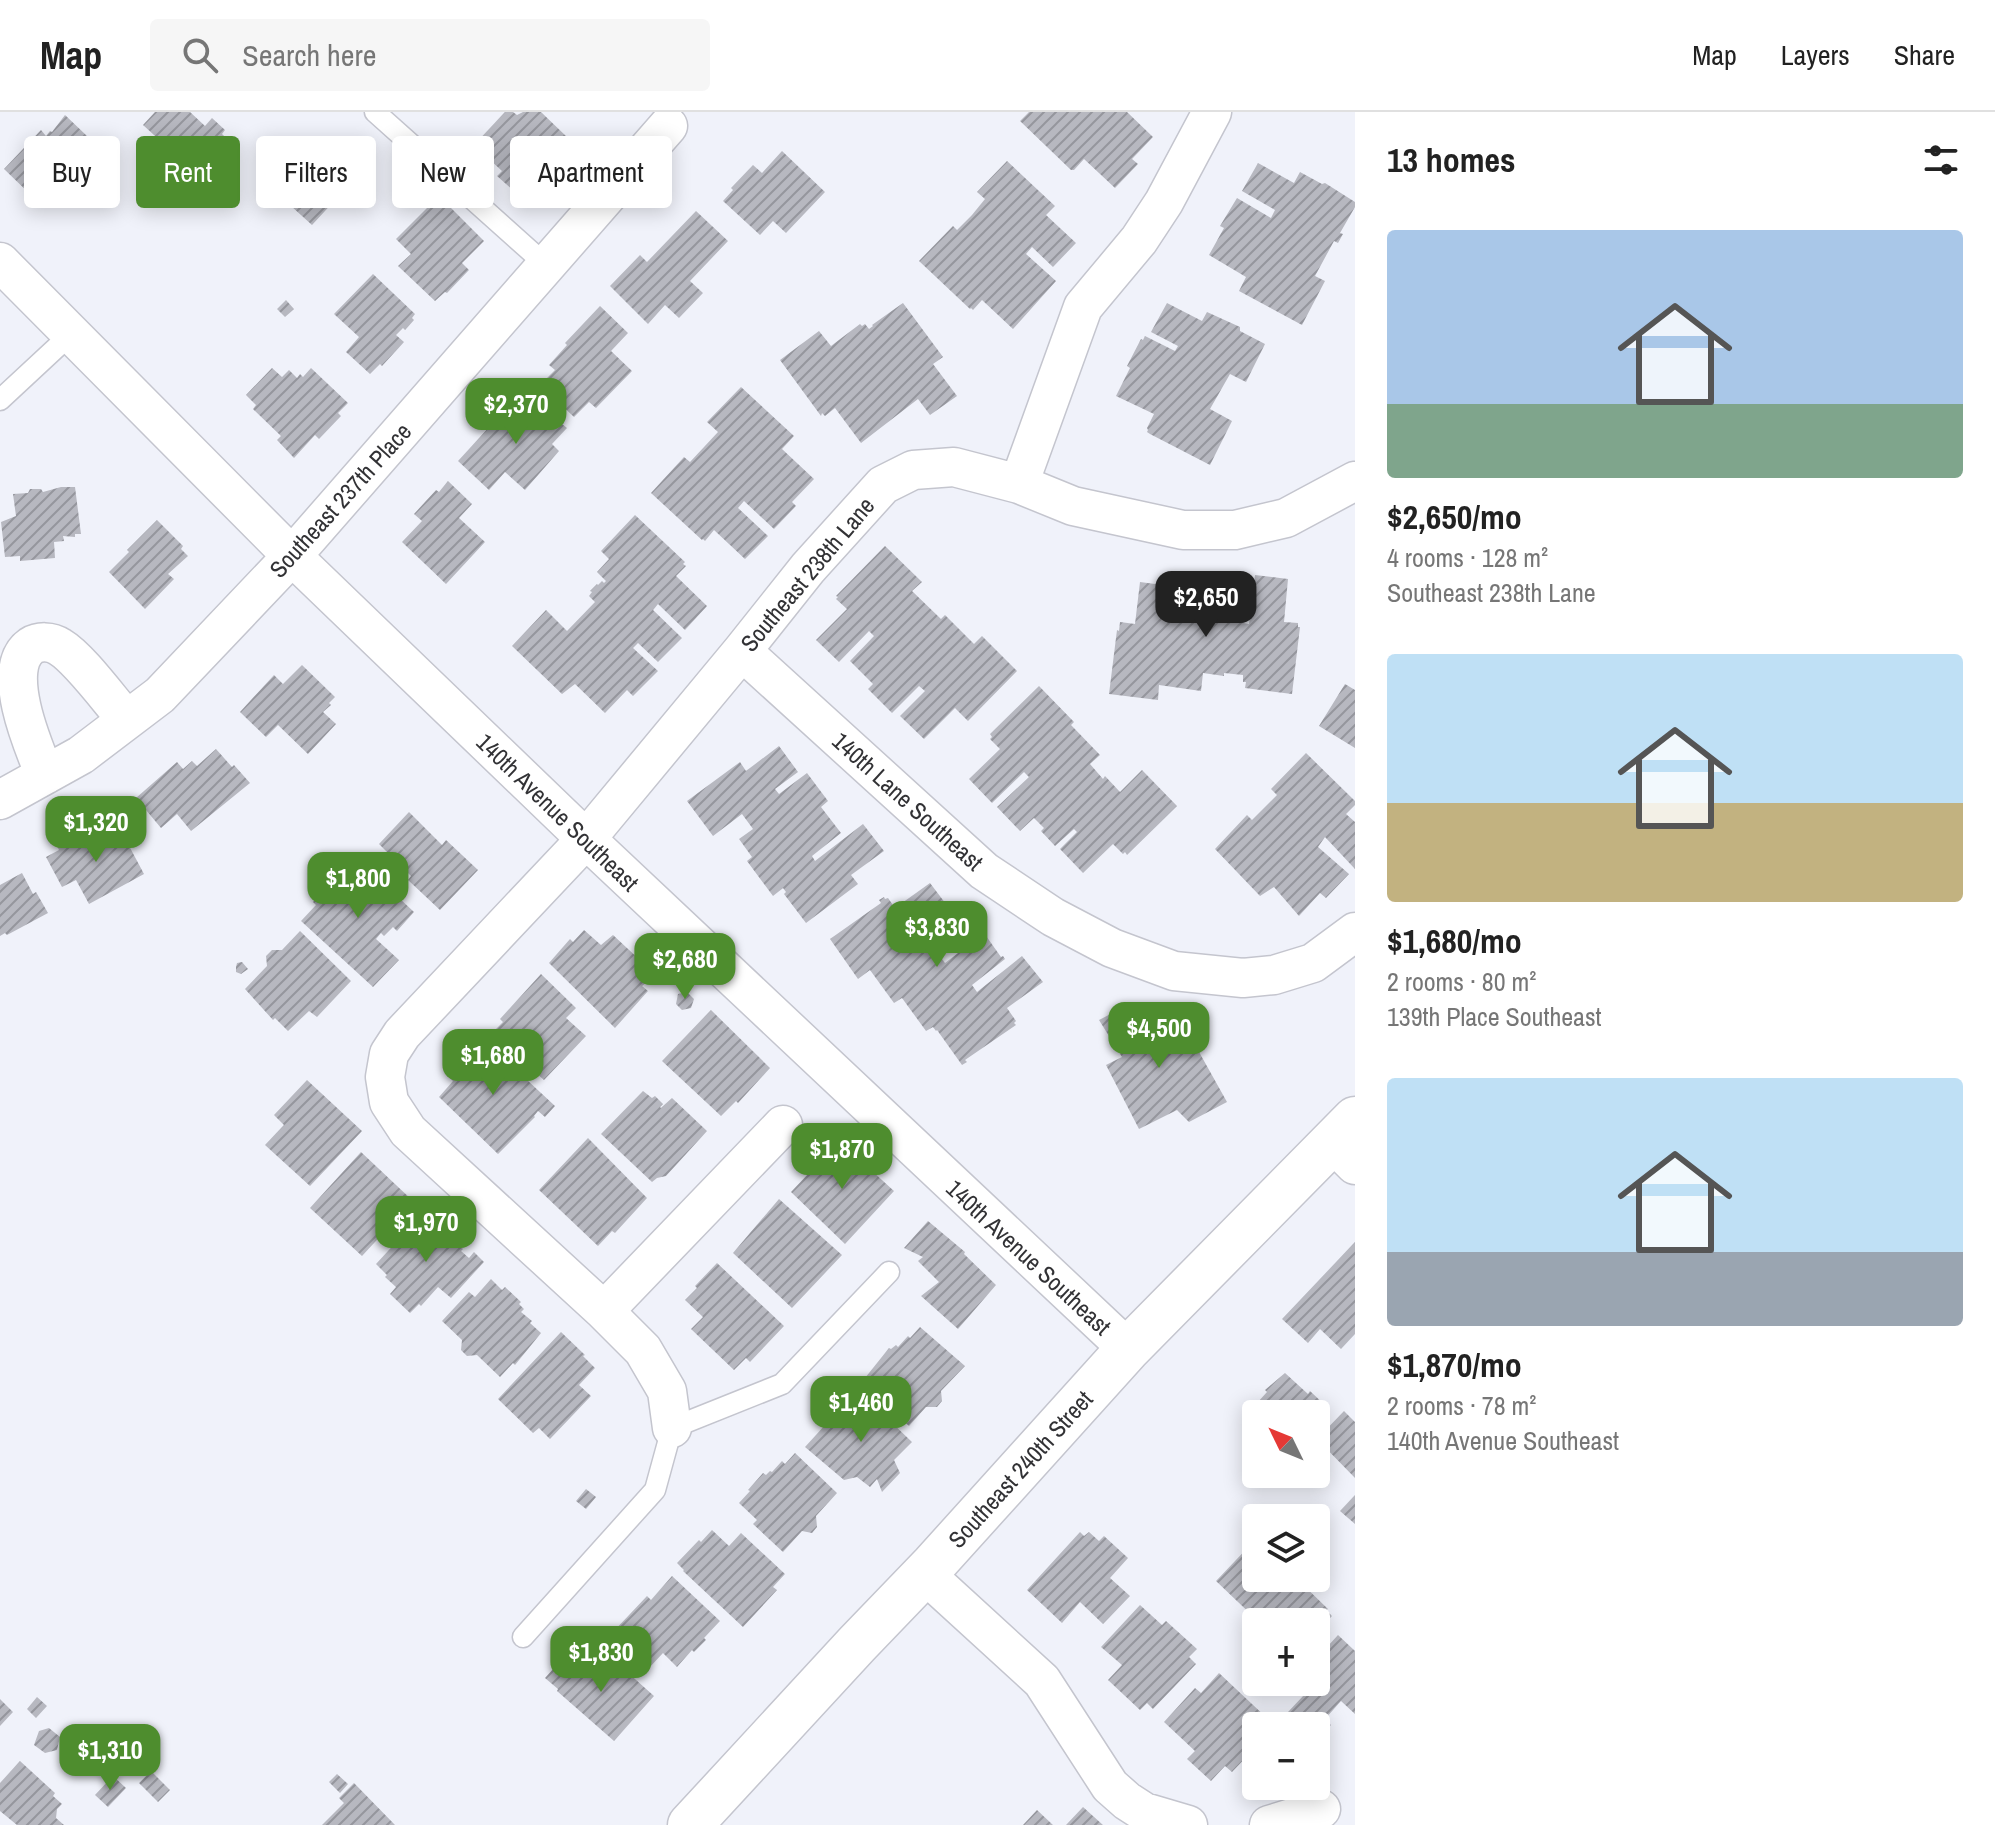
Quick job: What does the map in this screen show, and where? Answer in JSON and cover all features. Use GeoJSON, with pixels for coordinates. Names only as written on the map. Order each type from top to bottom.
{"type":"FeatureCollection","features":[{"type":"Feature","properties":{"kind":"main road","name":"Southeast 240th Street"},"geometry":{"type":"LineString","coordinates":[[690,1825],[925,1574],[1128,1349],[1347,1142]]}},
{"type":"Feature","properties":{"kind":"street"},"geometry":{"type":"LineString","coordinates":[[1019,484],[1083,307],[1139,240],[1164,202],[1212,112]]}},
{"type":"Feature","properties":{"kind":"street","name":"Southeast 237th Place"},"geometry":{"type":"LineString","coordinates":[[0,800],[81,755],[160,695],[292,556],[668,126]]}},
{"type":"Feature","properties":{"kind":"street","name":"140th Avenue Southeast"},"geometry":{"type":"LineString","coordinates":[[0,262],[292,556],[586,839],[1128,1349]]}},
{"type":"Feature","properties":{"kind":"street","name":"Southeast 238th Lane"},"geometry":{"type":"LineString","coordinates":[[672,1428],[667,1391],[643,1350],[408,1131],[389,1102],[385,1077],[389,1054],[402,1034],[586,839],[808,568],[883,485],[913,470],[954,467],[1019,484],[1073,506],[1183,530],[1235,530],[1286,518],[1355,481]]}},
{"type":"Feature","properties":{"kind":"street"},"geometry":{"type":"LineString","coordinates":[[45,775],[16,707],[12,673],[21,651],[39,642],[59,646],[127,720]]}},
{"type":"Feature","properties":{"kind":"street","name":"140th Lane Southeast"},"geometry":{"type":"LineString","coordinates":[[742,651],[984,871],[1053,917],[1112,948],[1174,971],[1243,978],[1274,975],[1313,963],[1355,932]]}},
{"type":"Feature","properties":{"kind":"street"},"geometry":{"type":"LineString","coordinates":[[604,1311],[783,1125]]}},
{"type":"Feature","properties":{"kind":"street"},"geometry":{"type":"LineString","coordinates":[[925,1574],[1042,1681],[1110,1786],[1144,1812],[1188,1825]]}},
{"type":"Feature","properties":{"kind":"street"},"geometry":{"type":"LineString","coordinates":[[1269,1825],[1321,1809]]}},
{"type":"Feature","properties":{"kind":"lane"},"geometry":{"type":"LineString","coordinates":[[375,112],[546,265]]}},
{"type":"Feature","properties":{"kind":"lane"},"geometry":{"type":"LineString","coordinates":[[0,400],[71,334]]}},
{"type":"Feature","properties":{"kind":"lane"},"geometry":{"type":"LineString","coordinates":[[523,1637],[655,1490],[672,1428],[782,1384],[889,1272]]}},
{"type":"Feature","properties":{"kind":"building"},"geometry":{"type":"Polygon","coordinates":[[[155,112],[190,112],[205,126],[212,118],[225,130],[224,136],[155,136],[143,125],[155,112]]]}},
{"type":"Feature","properties":{"kind":"building"},"geometry":{"type":"Polygon","coordinates":[[[505,112],[517,115],[541,112],[566,136],[510,136],[510,187],[497,176],[502,171],[494,164],[494,136],[482,136],[505,112]]]}},
{"type":"Feature","properties":{"kind":"building"},"geometry":{"type":"Polygon","coordinates":[[[1029,112],[1127,112],[1153,137],[1132,159],[1138,164],[1115,188],[1084,159],[1071,170],[1020,121],[1029,112]]]}},
{"type":"Feature","properties":{"kind":"building"},"geometry":{"type":"Polygon","coordinates":[[[65,115],[87,136],[46,136],[65,115]]]}},
{"type":"Feature","properties":{"kind":"building"},"geometry":{"type":"Polygon","coordinates":[[[24,148],[24,188],[4,169],[24,148]]]}},
{"type":"Feature","properties":{"kind":"building"},"geometry":{"type":"Polygon","coordinates":[[[782,151],[825,192],[786,233],[773,221],[760,235],[723,201],[753,165],[762,173],[782,151]]]}},
{"type":"Feature","properties":{"kind":"building"},"geometry":{"type":"Polygon","coordinates":[[[1007,161],[1055,206],[1046,215],[1076,243],[1053,267],[1032,247],[1026,254],[1056,281],[1013,329],[982,300],[973,310],[970,309],[919,261],[953,226],[957,230],[972,215],[985,199],[977,192],[1007,161]]]}},
{"type":"Feature","properties":{"kind":"building"},"geometry":{"type":"Polygon","coordinates":[[[1258,163],[1294,183],[1300,172],[1355,202],[1340,233],[1343,234],[1338,243],[1334,241],[1315,276],[1325,281],[1302,325],[1239,291],[1246,277],[1209,255],[1224,228],[1220,226],[1237,198],[1271,218],[1275,210],[1242,191],[1258,163]]]}},
{"type":"Feature","properties":{"kind":"building"},"geometry":{"type":"Polygon","coordinates":[[[293,208],[328,208],[312,225],[293,208]]]}},
{"type":"Feature","properties":{"kind":"building"},"geometry":{"type":"Polygon","coordinates":[[[427,208],[451,208],[484,241],[462,263],[469,270],[435,301],[398,266],[411,254],[396,239],[427,208]]]}},
{"type":"Feature","properties":{"kind":"building"},"geometry":{"type":"Polygon","coordinates":[[[696,211],[728,241],[690,281],[703,293],[679,318],[665,305],[648,324],[610,286],[640,255],[647,262],[696,211]]]}},
{"type":"Feature","properties":{"kind":"building"},"geometry":{"type":"Polygon","coordinates":[[[373,274],[415,314],[405,330],[403,328],[396,335],[404,342],[370,374],[346,352],[359,337],[334,314],[373,274]]]}},
{"type":"Feature","properties":{"kind":"building"},"geometry":{"type":"Polygon","coordinates":[[[286,300],[294,309],[285,317],[277,309],[286,300]]]}},
{"type":"Feature","properties":{"kind":"building"},"geometry":{"type":"Polygon","coordinates":[[[903,303],[943,357],[933,364],[957,396],[930,415],[918,399],[861,443],[835,408],[821,416],[780,360],[819,331],[831,346],[860,324],[865,324],[869,329],[903,303]]]}},
{"type":"Feature","properties":{"kind":"building"},"geometry":{"type":"Polygon","coordinates":[[[1167,303],[1202,321],[1207,312],[1240,327],[1240,331],[1265,344],[1246,382],[1230,374],[1210,409],[1232,421],[1210,465],[1147,432],[1154,414],[1116,396],[1141,339],[1145,336],[1175,351],[1178,346],[1151,332],[1167,303]]]}},
{"type":"Feature","properties":{"kind":"building"},"geometry":{"type":"Polygon","coordinates":[[[600,306],[628,333],[611,351],[632,371],[596,408],[589,402],[574,417],[540,385],[555,370],[549,365],[567,345],[565,343],[600,306]]]}},
{"type":"Feature","properties":{"kind":"building"},"geometry":{"type":"Polygon","coordinates":[[[272,368],[282,377],[289,370],[297,378],[300,374],[303,377],[311,368],[348,403],[338,413],[341,416],[319,439],[315,435],[294,458],[277,440],[281,436],[253,409],[256,405],[246,395],[272,368]]]}},
{"type":"Feature","properties":{"kind":"building"},"geometry":{"type":"Polygon","coordinates":[[[741,387],[794,436],[782,449],[814,479],[792,502],[796,506],[774,529],[744,501],[738,508],[768,536],[745,559],[714,530],[705,541],[702,540],[651,493],[684,457],[690,462],[718,432],[707,422],[741,387]]]}},
{"type":"Feature","properties":{"kind":"building"},"geometry":{"type":"Polygon","coordinates":[[[533,396],[567,428],[552,444],[559,451],[525,490],[505,472],[489,490],[458,461],[492,424],[498,430],[506,423],[501,419],[513,406],[519,412],[533,396]]]}},
{"type":"Feature","properties":{"kind":"building"},"geometry":{"type":"Polygon","coordinates":[[[448,481],[472,504],[459,518],[485,542],[446,584],[402,542],[422,521],[414,514],[448,481]]]}},
{"type":"Feature","properties":{"kind":"building"},"geometry":{"type":"Polygon","coordinates":[[[75,487],[81,534],[63,536],[64,541],[54,542],[55,558],[20,561],[20,556],[5,557],[1,522],[16,516],[13,494],[28,493],[30,489],[41,489],[43,492],[75,487]]]}},
{"type":"Feature","properties":{"kind":"building"},"geometry":{"type":"Polygon","coordinates":[[[635,515],[685,562],[683,564],[686,566],[676,576],[707,606],[685,630],[658,604],[653,610],[682,638],[658,662],[638,643],[633,648],[658,671],[633,696],[627,690],[605,713],[575,684],[562,694],[512,646],[546,610],[567,631],[595,602],[589,596],[590,591],[606,581],[597,572],[609,559],[601,551],[635,515]]]}},
{"type":"Feature","properties":{"kind":"building"},"geometry":{"type":"Polygon","coordinates":[[[157,520],[183,546],[181,549],[188,556],[168,574],[174,579],[145,609],[109,572],[157,520]]]}},
{"type":"Feature","properties":{"kind":"building"},"geometry":{"type":"Polygon","coordinates":[[[885,546],[922,582],[912,591],[941,619],[945,615],[974,644],[982,636],[1017,671],[968,721],[955,708],[924,739],[900,716],[925,691],[919,686],[892,713],[868,689],[873,684],[850,661],[874,636],[869,631],[839,662],[816,640],[847,609],[836,596],[885,546]]]}},
{"type":"Feature","properties":{"kind":"building"},"geometry":{"type":"Polygon","coordinates":[[[1255,575],[1288,579],[1284,622],[1298,623],[1300,627],[1292,694],[1245,688],[1243,675],[1203,673],[1201,691],[1159,685],[1158,700],[1109,694],[1117,630],[1120,622],[1135,624],[1140,582],[1170,586],[1171,579],[1204,583],[1199,624],[1205,625],[1214,580],[1248,584],[1243,623],[1249,624],[1255,575]]]}},
{"type":"Feature","properties":{"kind":"building"},"geometry":{"type":"Polygon","coordinates":[[[302,665],[335,697],[323,712],[336,724],[308,754],[278,725],[266,737],[240,712],[274,675],[283,684],[302,665]]]}},
{"type":"Feature","properties":{"kind":"building"},"geometry":{"type":"Polygon","coordinates":[[[1345,684],[1355,690],[1355,748],[1319,726],[1345,684]]]}},
{"type":"Feature","properties":{"kind":"building"},"geometry":{"type":"Polygon","coordinates":[[[1039,686],[1100,755],[1090,764],[1103,779],[1105,776],[1120,792],[1142,770],[1177,806],[1127,855],[1113,844],[1083,873],[1060,849],[1077,832],[1074,829],[1055,846],[1034,818],[1020,831],[997,807],[1029,777],[1024,772],[992,803],[969,779],[1000,749],[990,739],[990,734],[1039,686]]]}},
{"type":"Feature","properties":{"kind":"building"},"geometry":{"type":"Polygon","coordinates":[[[779,746],[798,772],[775,789],[779,794],[807,773],[828,801],[821,807],[841,833],[812,856],[815,861],[863,824],[884,851],[851,875],[858,884],[806,923],[784,894],[783,888],[773,896],[747,861],[752,857],[739,839],[753,829],[742,814],[713,836],[687,801],[740,762],[746,771],[779,746]]]}},
{"type":"Feature","properties":{"kind":"building"},"geometry":{"type":"Polygon","coordinates":[[[216,749],[250,783],[191,831],[177,814],[161,828],[136,798],[177,762],[183,769],[192,761],[197,766],[216,749]]]}},
{"type":"Feature","properties":{"kind":"building"},"geometry":{"type":"Polygon","coordinates":[[[1306,753],[1355,801],[1346,814],[1355,822],[1355,869],[1325,837],[1318,847],[1349,874],[1326,898],[1320,893],[1299,916],[1274,887],[1260,896],[1215,849],[1247,815],[1252,820],[1277,795],[1271,789],[1306,753]]]}},
{"type":"Feature","properties":{"kind":"building"},"geometry":{"type":"Polygon","coordinates":[[[409,812],[442,845],[446,840],[478,870],[440,910],[408,880],[411,876],[379,844],[409,812]]]}},
{"type":"Feature","properties":{"kind":"building"},"geometry":{"type":"Polygon","coordinates":[[[119,827],[144,874],[89,904],[76,880],[62,887],[46,857],[59,850],[57,846],[88,830],[93,841],[119,827]]]}},
{"type":"Feature","properties":{"kind":"building"},"geometry":{"type":"Polygon","coordinates":[[[362,864],[383,883],[385,881],[414,912],[397,931],[393,927],[376,939],[399,960],[373,987],[301,921],[316,905],[313,902],[322,892],[319,889],[336,869],[341,873],[345,869],[350,873],[362,864]]]}},
{"type":"Feature","properties":{"kind":"building"},"geometry":{"type":"Polygon","coordinates":[[[22,873],[48,913],[0,936],[0,885],[22,873]]]}},
{"type":"Feature","properties":{"kind":"building"},"geometry":{"type":"Polygon","coordinates":[[[930,883],[949,908],[954,904],[973,931],[939,955],[945,963],[984,933],[1005,959],[972,985],[977,992],[1022,956],[1043,982],[1007,1008],[1016,1025],[962,1065],[937,1030],[933,1027],[926,1031],[902,998],[894,1003],[870,970],[858,979],[830,939],[881,903],[879,900],[884,897],[895,908],[930,883]]]}},
{"type":"Feature","properties":{"kind":"building"},"geometry":{"type":"Polygon","coordinates":[[[584,930],[601,945],[613,935],[656,975],[642,986],[648,991],[615,1028],[549,963],[570,939],[573,942],[584,930]]]}},
{"type":"Feature","properties":{"kind":"building"},"geometry":{"type":"Polygon","coordinates":[[[300,931],[351,981],[317,1017],[309,1011],[288,1031],[275,1018],[273,1020],[245,989],[267,966],[266,956],[272,950],[282,950],[300,931]]]}},
{"type":"Feature","properties":{"kind":"building"},"geometry":{"type":"Polygon","coordinates":[[[242,962],[248,969],[241,974],[236,972],[236,967],[237,963],[242,962]]]}},
{"type":"Feature","properties":{"kind":"building"},"geometry":{"type":"Polygon","coordinates":[[[541,974],[576,1008],[566,1018],[586,1036],[544,1080],[491,1034],[503,1022],[500,1019],[541,974]]]}},
{"type":"Feature","properties":{"kind":"building"},"geometry":{"type":"Polygon","coordinates":[[[687,992],[694,999],[691,1008],[682,1010],[676,1004],[678,994],[687,992]]]}},
{"type":"Feature","properties":{"kind":"building"},"geometry":{"type":"Polygon","coordinates":[[[1128,1005],[1140,1028],[1169,1013],[1187,1047],[1194,1043],[1227,1102],[1189,1122],[1177,1110],[1139,1129],[1106,1065],[1122,1057],[1099,1020],[1128,1005]]]}},
{"type":"Feature","properties":{"kind":"building"},"geometry":{"type":"Polygon","coordinates":[[[711,1010],[770,1068],[738,1103],[736,1101],[721,1116],[662,1061],[711,1010]]]}},
{"type":"Feature","properties":{"kind":"building"},"geometry":{"type":"Polygon","coordinates":[[[483,1039],[555,1106],[545,1117],[538,1111],[498,1154],[439,1097],[453,1081],[448,1076],[483,1039]]]}},
{"type":"Feature","properties":{"kind":"building"},"geometry":{"type":"Polygon","coordinates":[[[307,1080],[362,1131],[310,1186],[265,1145],[284,1125],[274,1115],[307,1080]]]}},
{"type":"Feature","properties":{"kind":"building"},"geometry":{"type":"Polygon","coordinates":[[[643,1091],[652,1098],[655,1096],[663,1104],[661,1108],[672,1098],[707,1131],[666,1176],[652,1182],[601,1134],[643,1091]]]}},
{"type":"Feature","properties":{"kind":"building"},"geometry":{"type":"Polygon","coordinates":[[[588,1138],[647,1198],[615,1233],[612,1231],[598,1246],[539,1190],[588,1138]]]}},
{"type":"Feature","properties":{"kind":"building"},"geometry":{"type":"Polygon","coordinates":[[[838,1140],[894,1191],[845,1244],[791,1192],[807,1175],[804,1172],[838,1140]]]}},
{"type":"Feature","properties":{"kind":"building"},"geometry":{"type":"Polygon","coordinates":[[[361,1152],[413,1201],[362,1256],[310,1208],[361,1152]]]}},
{"type":"Feature","properties":{"kind":"building"},"geometry":{"type":"Polygon","coordinates":[[[779,1199],[842,1255],[792,1308],[733,1253],[779,1199]]]}},
{"type":"Feature","properties":{"kind":"building"},"geometry":{"type":"Polygon","coordinates":[[[423,1213],[443,1236],[446,1232],[469,1258],[474,1252],[484,1262],[451,1298],[438,1287],[410,1313],[390,1294],[396,1287],[376,1264],[423,1213]]]}},
{"type":"Feature","properties":{"kind":"building"},"geometry":{"type":"Polygon","coordinates":[[[928,1221],[965,1252],[996,1285],[958,1329],[921,1296],[939,1282],[918,1261],[923,1257],[904,1248],[928,1221]]]}},
{"type":"Feature","properties":{"kind":"building"},"geometry":{"type":"Polygon","coordinates":[[[1355,1242],[1355,1334],[1341,1349],[1320,1329],[1308,1343],[1282,1319],[1355,1242]]]}},
{"type":"Feature","properties":{"kind":"building"},"geometry":{"type":"Polygon","coordinates":[[[717,1263],[784,1326],[750,1362],[746,1358],[734,1370],[691,1329],[703,1317],[685,1300],[717,1263]]]}},
{"type":"Feature","properties":{"kind":"building"},"geometry":{"type":"Polygon","coordinates":[[[491,1279],[521,1302],[519,1304],[524,1309],[521,1312],[541,1333],[515,1365],[513,1363],[500,1377],[477,1355],[467,1356],[461,1350],[462,1340],[442,1321],[469,1292],[475,1297],[491,1279]]]}},
{"type":"Feature","properties":{"kind":"building"},"geometry":{"type":"Polygon","coordinates":[[[920,1327],[965,1366],[941,1391],[942,1401],[937,1407],[926,1407],[909,1426],[878,1398],[883,1393],[865,1378],[889,1348],[898,1347],[920,1327]]]}},
{"type":"Feature","properties":{"kind":"building"},"geometry":{"type":"Polygon","coordinates":[[[561,1332],[595,1368],[579,1385],[591,1396],[550,1439],[539,1428],[533,1433],[498,1399],[561,1332]]]}},
{"type":"Feature","properties":{"kind":"building"},"geometry":{"type":"Polygon","coordinates":[[[1285,1373],[1320,1400],[1260,1400],[1267,1392],[1265,1390],[1285,1373]]]}},
{"type":"Feature","properties":{"kind":"building"},"geometry":{"type":"Polygon","coordinates":[[[862,1394],[912,1442],[894,1460],[900,1473],[882,1492],[877,1479],[870,1487],[857,1477],[844,1480],[805,1447],[846,1402],[854,1401],[862,1394]]]}},
{"type":"Feature","properties":{"kind":"building"},"geometry":{"type":"Polygon","coordinates":[[[1344,1411],[1355,1422],[1355,1478],[1330,1452],[1330,1426],[1344,1411]]]}},
{"type":"Feature","properties":{"kind":"building"},"geometry":{"type":"Polygon","coordinates":[[[795,1453],[837,1493],[816,1516],[817,1527],[812,1533],[802,1531],[783,1552],[753,1524],[757,1520],[739,1503],[763,1473],[772,1472],[782,1461],[785,1464],[795,1453]]]}},
{"type":"Feature","properties":{"kind":"building"},"geometry":{"type":"Polygon","coordinates":[[[586,1489],[596,1497],[586,1509],[576,1501],[586,1489]]]}},
{"type":"Feature","properties":{"kind":"building"},"geometry":{"type":"Polygon","coordinates":[[[1355,1495],[1355,1524],[1340,1511],[1355,1495]]]}},
{"type":"Feature","properties":{"kind":"building"},"geometry":{"type":"Polygon","coordinates":[[[712,1530],[729,1546],[741,1533],[785,1574],[773,1587],[777,1590],[743,1627],[677,1563],[712,1530]]]}},
{"type":"Feature","properties":{"kind":"building"},"geometry":{"type":"Polygon","coordinates":[[[1080,1532],[1084,1536],[1089,1532],[1099,1541],[1104,1536],[1128,1558],[1110,1578],[1130,1596],[1103,1624],[1080,1602],[1062,1623],[1027,1590],[1080,1532]]]}},
{"type":"Feature","properties":{"kind":"building"},"geometry":{"type":"Polygon","coordinates":[[[1242,1554],[1242,1592],[1310,1592],[1327,1608],[1244,1608],[1216,1581],[1242,1554]]]}},
{"type":"Feature","properties":{"kind":"building"},"geometry":{"type":"Polygon","coordinates":[[[672,1576],[720,1621],[704,1638],[706,1640],[677,1667],[663,1653],[649,1668],[612,1633],[647,1596],[651,1600],[672,1576]]]}},
{"type":"Feature","properties":{"kind":"building"},"geometry":{"type":"Polygon","coordinates":[[[1140,1605],[1162,1625],[1166,1621],[1197,1649],[1189,1657],[1196,1664],[1153,1709],[1147,1703],[1140,1710],[1108,1680],[1122,1665],[1101,1647],[1140,1605]]]}},
{"type":"Feature","properties":{"kind":"building"},"geometry":{"type":"Polygon","coordinates":[[[1338,1635],[1355,1651],[1355,1714],[1341,1701],[1330,1713],[1288,1712],[1303,1696],[1330,1696],[1330,1644],[1338,1635]]]}},
{"type":"Feature","properties":{"kind":"building"},"geometry":{"type":"Polygon","coordinates":[[[569,1651],[602,1680],[617,1663],[654,1696],[614,1741],[545,1678],[569,1651]]]}},
{"type":"Feature","properties":{"kind":"building"},"geometry":{"type":"Polygon","coordinates":[[[1219,1673],[1260,1712],[1242,1712],[1242,1762],[1232,1772],[1225,1766],[1211,1781],[1187,1759],[1195,1751],[1164,1722],[1195,1688],[1201,1693],[1219,1673]]]}},
{"type":"Feature","properties":{"kind":"building"},"geometry":{"type":"Polygon","coordinates":[[[37,1697],[47,1706],[36,1718],[27,1709],[37,1697]]]}},
{"type":"Feature","properties":{"kind":"building"},"geometry":{"type":"Polygon","coordinates":[[[0,1699],[13,1712],[0,1726],[0,1699]]]}},
{"type":"Feature","properties":{"kind":"building"},"geometry":{"type":"Polygon","coordinates":[[[49,1728],[60,1737],[57,1750],[45,1753],[34,1745],[39,1731],[49,1728]]]}},
{"type":"Feature","properties":{"kind":"building"},"geometry":{"type":"Polygon","coordinates":[[[20,1761],[55,1793],[53,1796],[62,1804],[57,1809],[56,1818],[64,1825],[17,1825],[0,1811],[0,1783],[20,1761]]]}},
{"type":"Feature","properties":{"kind":"building"},"geometry":{"type":"Polygon","coordinates":[[[151,1771],[170,1790],[158,1802],[139,1783],[151,1771]]]}},
{"type":"Feature","properties":{"kind":"building"},"geometry":{"type":"Polygon","coordinates":[[[337,1774],[348,1784],[340,1793],[329,1782],[337,1774]]]}},
{"type":"Feature","properties":{"kind":"building"},"geometry":{"type":"Polygon","coordinates":[[[113,1776],[126,1788],[108,1807],[95,1795],[113,1776]]]}},
{"type":"Feature","properties":{"kind":"building"},"geometry":{"type":"Polygon","coordinates":[[[354,1783],[395,1825],[322,1825],[344,1803],[339,1798],[354,1783]]]}},
{"type":"Feature","properties":{"kind":"building"},"geometry":{"type":"Polygon","coordinates":[[[1083,1807],[1103,1825],[1066,1825],[1083,1807]]]}},
{"type":"Feature","properties":{"kind":"building"},"geometry":{"type":"Polygon","coordinates":[[[1037,1810],[1053,1825],[1023,1825],[1037,1810]]]}}]}
